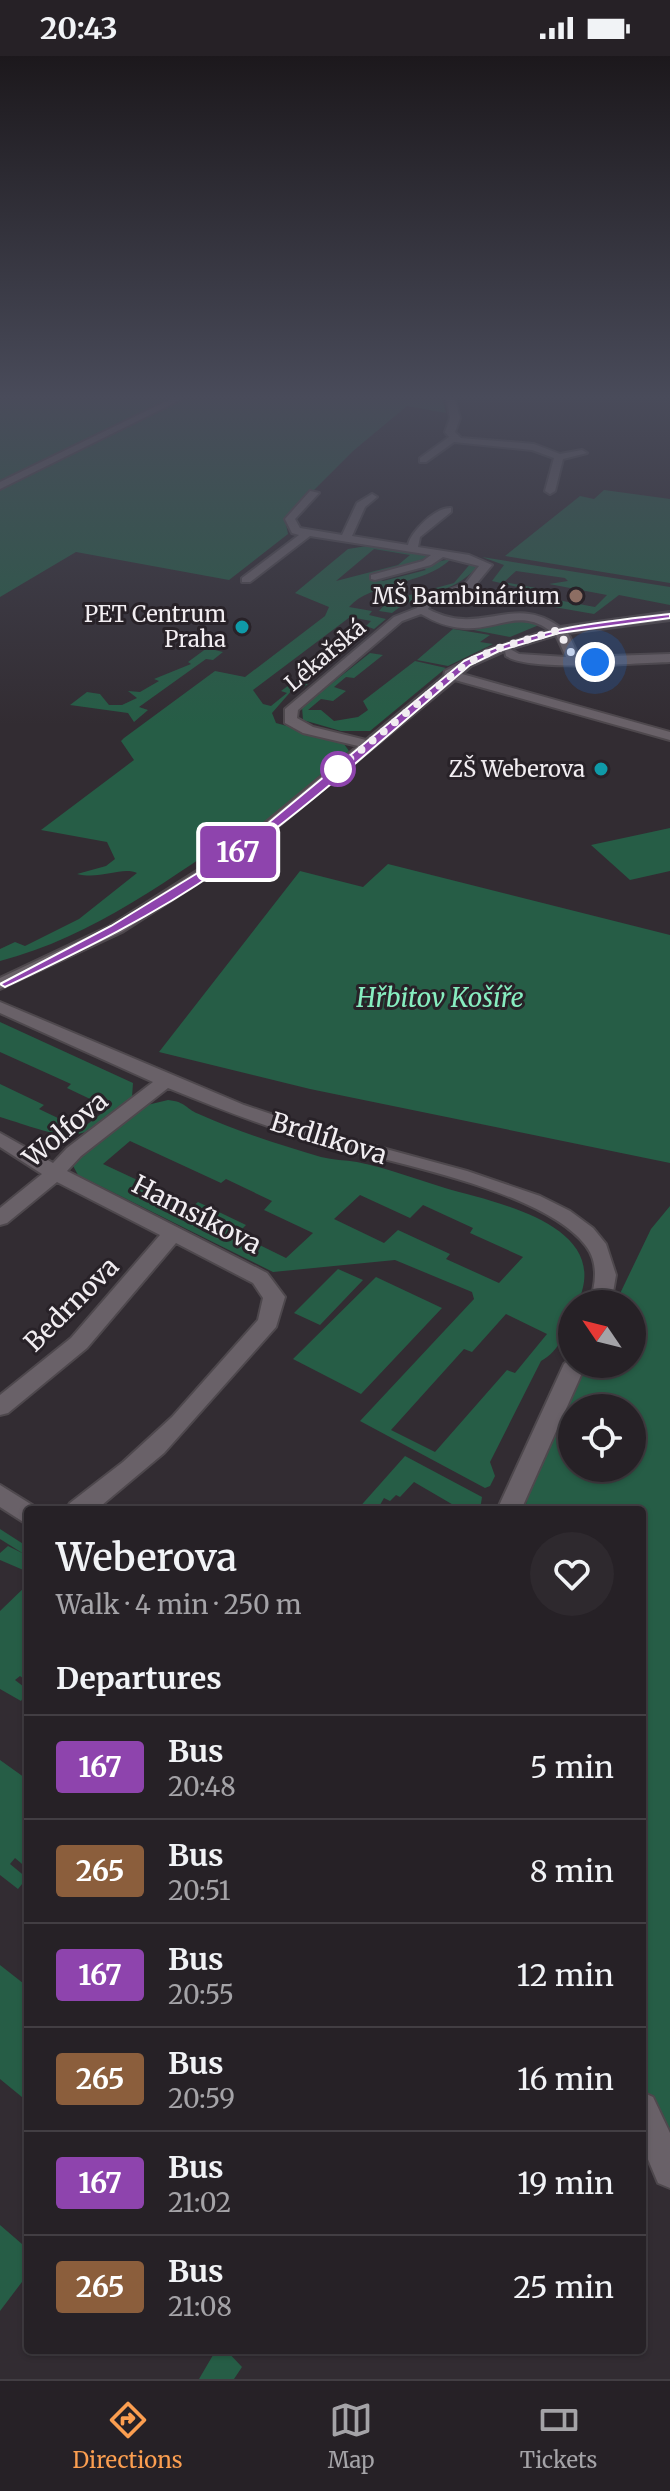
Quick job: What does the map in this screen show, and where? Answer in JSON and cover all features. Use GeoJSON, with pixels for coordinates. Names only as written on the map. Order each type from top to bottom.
{"type":"FeatureCollection","features":[{"type":"Feature","properties":{"kind":"street"},"geometry":{"type":"LineString","coordinates":[[300,508],[290,519],[296,531],[480,560],[486,565],[469,586],[426,602],[422,610],[442,621],[466,625],[495,617],[526,615],[558,630],[576,661]]}},
{"type":"Feature","properties":{"kind":"street"},"geometry":{"type":"LineString","coordinates":[[346,539],[359,508]]}},
{"type":"Feature","properties":{"kind":"street"},"geometry":{"type":"LineString","coordinates":[[412,549],[415,536],[447,510]]}},
{"type":"Feature","properties":{"kind":"street"},"geometry":{"type":"LineString","coordinates":[[246,580],[308,533]]}},
{"type":"Feature","properties":{"kind":"street"},"geometry":{"type":"LineString","coordinates":[[375,577],[427,563],[441,553]]}},
{"type":"Feature","properties":{"kind":"street","name":"Lékařská"},"geometry":{"type":"LineString","coordinates":[[367,744],[308,730],[290,720],[292,709],[398,619],[422,610]]}},
{"type":"Feature","properties":{"kind":"street"},"geometry":{"type":"LineString","coordinates":[[0,984],[116,929],[214,869],[271,827],[449,674],[496,649],[558,630],[670,616]]}},
{"type":"Feature","properties":{"kind":"street"},"geometry":{"type":"LineString","coordinates":[[512,675],[513,655],[576,661],[670,658]]}},
{"type":"Feature","properties":{"kind":"street"},"geometry":{"type":"LineString","coordinates":[[449,674],[670,736]]}},
{"type":"Feature","properties":{"kind":"street","name":"Brdlíkova"},"geometry":{"type":"LineString","coordinates":[[0,1007],[165,1082],[318,1137],[526,1197],[571,1220],[588,1234],[608,1275],[604,1290]]}},
{"type":"Feature","properties":{"kind":"street","name":"Wolfova"},"geometry":{"type":"LineString","coordinates":[[0,1218],[55,1173],[74,1152],[165,1082]]}},
{"type":"Feature","properties":{"kind":"street","name":"Hamsíkova"},"geometry":{"type":"LineString","coordinates":[[0,1139],[55,1173],[260,1278],[274,1297],[268,1322],[169,1437],[113,1486],[84,1506]]}},
{"type":"Feature","properties":{"kind":"street","name":"Bedrnova"},"geometry":{"type":"LineString","coordinates":[[0,1407],[79,1343],[173,1234]]}},
{"type":"Feature","properties":{"kind":"street"},"geometry":{"type":"LineString","coordinates":[[511,1506],[569,1378]]}},
{"type":"Feature","properties":{"kind":"street"},"geometry":{"type":"LineString","coordinates":[[0,1494],[24,1512]]}},
{"type":"Feature","properties":{"kind":"street"},"geometry":{"type":"LineString","coordinates":[[646,2117],[670,2171]]}},
{"type":"Feature","properties":{"kind":"green space"},"geometry":{"type":"Polygon","coordinates":[[[0,508],[296,508],[285,519],[288,534],[229,580],[76,552],[0,597],[0,508]]]}},
{"type":"Feature","properties":{"kind":"green space"},"geometry":{"type":"Polygon","coordinates":[[[564,508],[670,508],[670,583],[505,556],[564,508]]]}},
{"type":"Feature","properties":{"kind":"green space"},"geometry":{"type":"Polygon","coordinates":[[[367,546],[432,556],[372,576],[383,581],[426,570],[422,567],[450,559],[464,560],[470,562],[477,567],[457,583],[414,600],[392,613],[379,611],[388,601],[454,583],[471,563],[450,560],[426,574],[359,599],[349,607],[372,611],[369,615],[386,619],[374,629],[366,626],[371,621],[350,617],[253,690],[263,704],[271,706],[287,693],[281,691],[293,682],[308,684],[301,689],[293,689],[272,713],[276,723],[342,741],[349,751],[262,825],[253,822],[100,921],[68,937],[0,961],[0,949],[15,942],[25,946],[79,919],[137,873],[77,874],[106,866],[115,859],[107,842],[41,830],[134,760],[121,741],[124,738],[215,671],[245,677],[325,616],[329,607],[295,593],[348,549],[367,546]],[[374,549],[336,581],[398,565],[410,555],[374,549]]]}},
{"type":"Feature","properties":{"kind":"green space"},"geometry":{"type":"Polygon","coordinates":[[[482,557],[670,587],[670,605],[619,595],[594,614],[531,603],[521,588],[492,581],[504,565],[482,557]],[[516,571],[504,582],[536,588],[536,596],[595,607],[607,595],[549,584],[568,581],[516,571]]]}},
{"type":"Feature","properties":{"kind":"green space"},"geometry":{"type":"Polygon","coordinates":[[[512,617],[539,625],[510,637],[458,627],[512,617]]]}},
{"type":"Feature","properties":{"kind":"green space"},"geometry":{"type":"Polygon","coordinates":[[[453,629],[490,635],[480,642],[493,644],[448,666],[417,660],[453,629]]]}},
{"type":"Feature","properties":{"kind":"green space"},"geometry":{"type":"Polygon","coordinates":[[[207,648],[223,652],[213,660],[206,659],[139,707],[148,710],[134,722],[128,713],[70,705],[87,692],[100,694],[109,705],[122,705],[137,698],[128,691],[140,692],[159,681],[154,679],[191,664],[188,662],[207,648]]]}},
{"type":"Feature","properties":{"kind":"green space"},"geometry":{"type":"Polygon","coordinates":[[[370,653],[383,655],[354,678],[346,677],[334,687],[346,691],[333,701],[321,699],[308,710],[321,710],[334,721],[358,717],[368,710],[363,701],[415,661],[446,668],[370,731],[341,731],[303,720],[302,707],[370,653]]]}},
{"type":"Feature","properties":{"kind":"green space"},"geometry":{"type":"Polygon","coordinates":[[[670,828],[670,871],[630,880],[591,845],[670,828]]]}},
{"type":"Feature","properties":{"kind":"green space","name":"Hřbitov Košíře"},"geometry":{"type":"Polygon","coordinates":[[[388,864],[670,935],[670,1163],[310,1089],[159,1052],[300,871],[363,887],[388,864]]]}},
{"type":"Feature","properties":{"kind":"green space"},"geometry":{"type":"Polygon","coordinates":[[[0,1022],[133,1083],[132,1097],[98,1126],[84,1133],[56,1134],[0,1117],[0,1084],[44,1105],[39,1109],[81,1129],[109,1108],[67,1088],[71,1084],[0,1052],[0,1022]]]}},
{"type":"Feature","properties":{"kind":"green space"},"geometry":{"type":"Polygon","coordinates":[[[168,1100],[179,1102],[196,1113],[245,1133],[291,1148],[379,1167],[520,1210],[566,1237],[580,1255],[584,1277],[581,1290],[558,1290],[558,1344],[541,1361],[490,1462],[495,1476],[490,1486],[485,1488],[360,1421],[474,1299],[472,1292],[395,1260],[273,1272],[78,1175],[71,1162],[143,1106],[168,1100]],[[130,1141],[103,1164],[193,1206],[198,1202],[246,1225],[237,1234],[286,1258],[313,1233],[264,1210],[272,1201],[226,1179],[221,1183],[130,1141]],[[360,1195],[334,1219],[384,1243],[398,1230],[450,1254],[446,1259],[499,1283],[523,1257],[470,1233],[473,1228],[423,1205],[410,1218],[360,1195]],[[506,1314],[472,1352],[464,1349],[391,1430],[435,1452],[507,1370],[515,1373],[547,1334],[506,1314]]]}},
{"type":"Feature","properties":{"kind":"green space"},"geometry":{"type":"Polygon","coordinates":[[[670,1206],[670,2142],[646,2091],[646,1506],[525,1506],[535,1475],[558,1427],[558,1482],[646,1482],[646,1394],[574,1394],[581,1378],[646,1378],[646,1290],[622,1290],[651,1229],[670,1206]]]}},
{"type":"Feature","properties":{"kind":"green space"},"geometry":{"type":"Polygon","coordinates":[[[338,1269],[363,1280],[320,1325],[294,1313],[338,1269]]]}},
{"type":"Feature","properties":{"kind":"green space"},"geometry":{"type":"Polygon","coordinates":[[[376,1277],[442,1308],[361,1394],[293,1359],[376,1277]]]}},
{"type":"Feature","properties":{"kind":"green space"},"geometry":{"type":"Polygon","coordinates":[[[405,1456],[482,1497],[481,1506],[455,1506],[414,1482],[400,1497],[396,1495],[390,1501],[384,1498],[379,1506],[361,1506],[405,1456]]]}},
{"type":"Feature","properties":{"kind":"green space"},"geometry":{"type":"Polygon","coordinates":[[[0,1529],[24,1544],[24,1554],[0,1539],[0,1529]]]}},
{"type":"Feature","properties":{"kind":"green space"},"geometry":{"type":"Polygon","coordinates":[[[8,1546],[24,1554],[24,1570],[0,1560],[0,1553],[8,1546]]]}},
{"type":"Feature","properties":{"kind":"green space"},"geometry":{"type":"Polygon","coordinates":[[[24,1588],[24,1679],[20,1676],[15,1680],[24,1687],[21,1701],[0,1689],[0,1611],[24,1588]]]}},
{"type":"Feature","properties":{"kind":"green space"},"geometry":{"type":"Polygon","coordinates":[[[0,1760],[24,1777],[24,1866],[15,1858],[10,1864],[24,1876],[24,1882],[18,1889],[0,1875],[0,1760]]]}},
{"type":"Feature","properties":{"kind":"green space"},"geometry":{"type":"Polygon","coordinates":[[[0,1965],[24,1984],[24,2099],[0,2079],[0,1965]]]}},
{"type":"Feature","properties":{"kind":"green space"},"geometry":{"type":"Polygon","coordinates":[[[0,2225],[22,2244],[24,2241],[24,2279],[0,2311],[0,2225]]]}},
{"type":"Feature","properties":{"kind":"green space"},"geometry":{"type":"Polygon","coordinates":[[[214,2354],[230,2354],[242,2367],[234,2379],[199,2379],[214,2354]]]}},
{"type":"Feature","properties":{"kind":"bus line","name":"167"},"geometry":{"type":"LineString","coordinates":[[0,984],[116,929],[214,869],[271,827],[449,674],[467,663],[496,649],[558,630],[614,620],[670,616]]}},
{"type":"Feature","properties":{"kind":"place","name":"MŠ Bambinárium"},"geometry":{"type":"Point","coordinates":[576,596]}},
{"type":"Feature","properties":{"kind":"place","name":"PET Centrum Praha"},"geometry":{"type":"Point","coordinates":[242,627]}},
{"type":"Feature","properties":{"kind":"place","name":"ZŠ Weberova"},"geometry":{"type":"Point","coordinates":[601,769]}},
{"type":"Feature","properties":{"kind":"route"},"geometry":{"type":"LineString","coordinates":[[338,769],[333,773],[449,674],[496,649],[558,630],[566,637],[568,651],[576,661],[595,662]]}}]}
